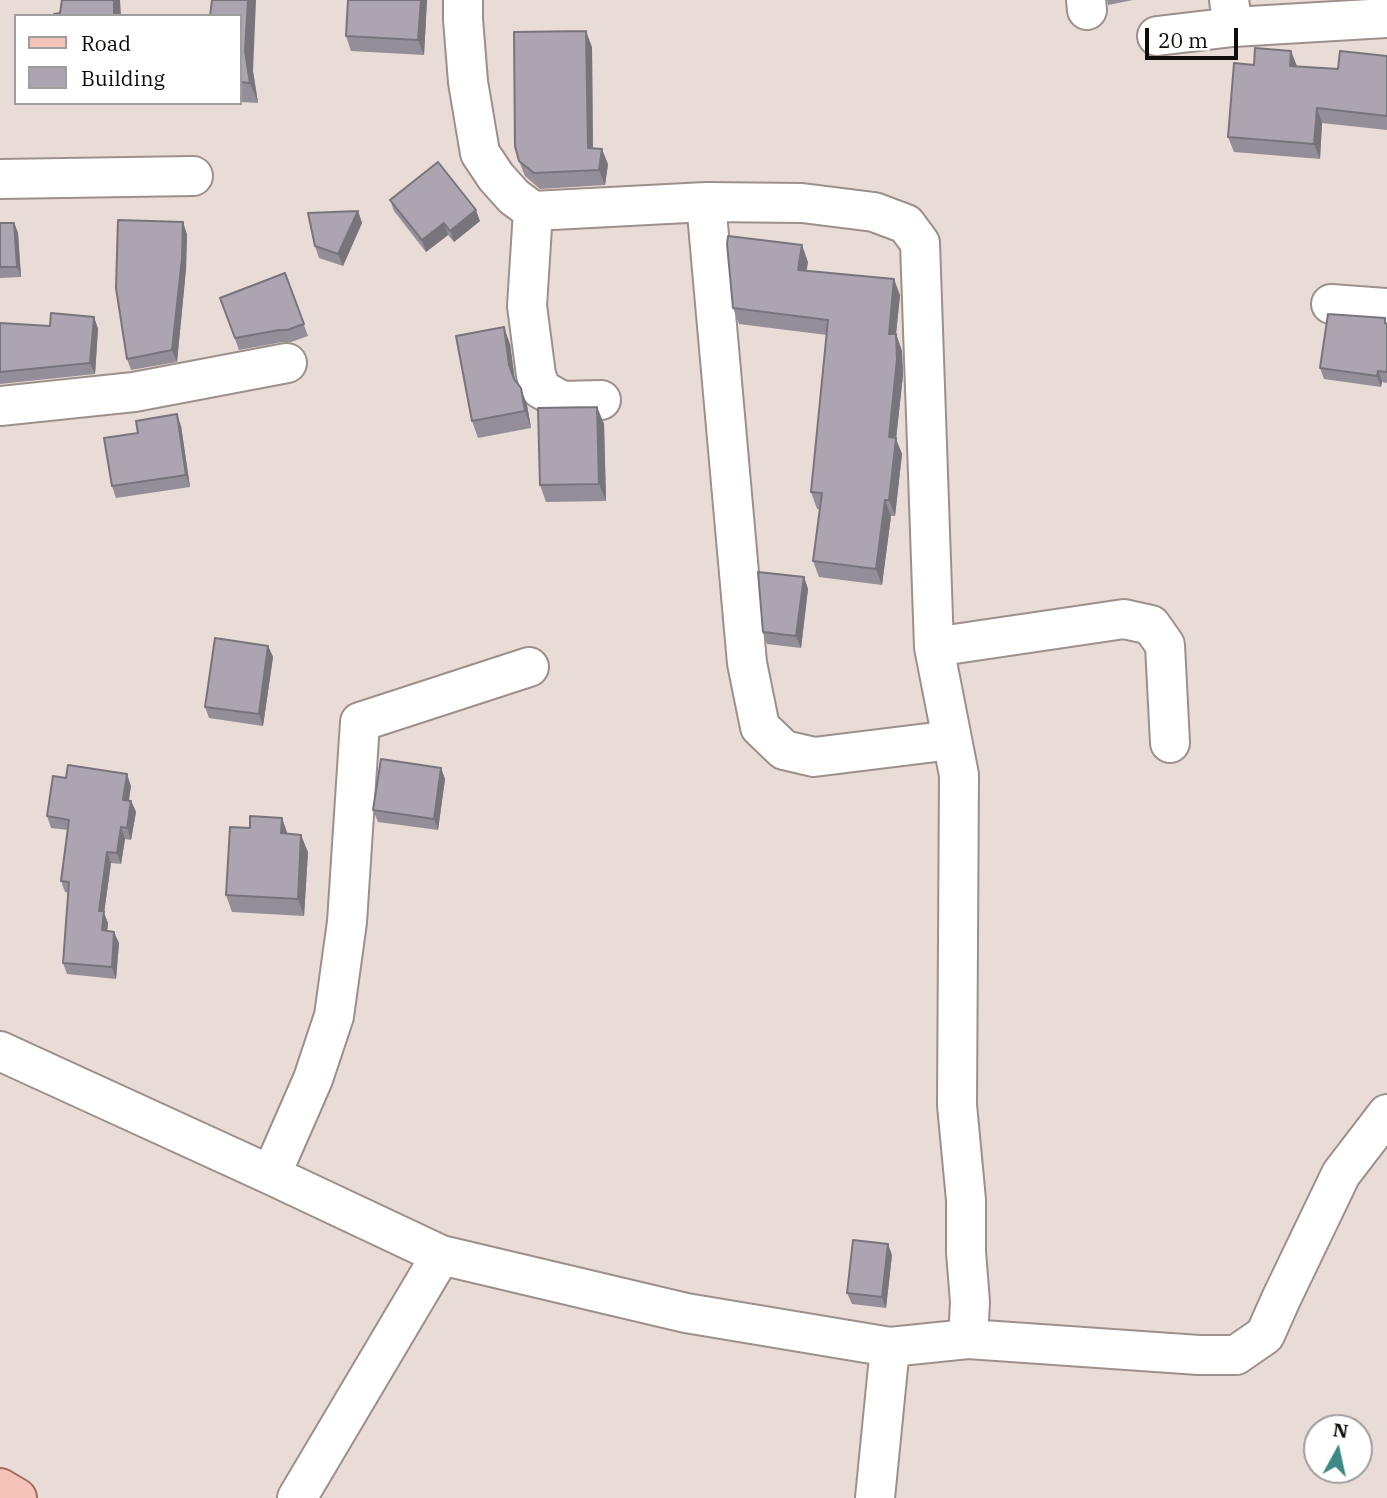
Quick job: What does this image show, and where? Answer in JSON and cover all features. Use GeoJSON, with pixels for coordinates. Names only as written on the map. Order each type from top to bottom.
{"type":"FeatureCollection","features":[{"type":"Feature","properties":{"kind":"main road"},"geometry":{"type":"LineString","coordinates":[[0,1488],[17,1498]]}},
{"type":"Feature","properties":{"kind":"street"},"geometry":{"type":"LineString","coordinates":[[463,0],[468,82],[481,153],[496,177],[514,197],[533,211],[706,202],[802,203],[874,212],[906,224],[920,243],[934,647],[959,775],[957,1105],[966,1199],[970,1302],[968,1339]]}},
{"type":"Feature","properties":{"kind":"street"},"geometry":{"type":"LineString","coordinates":[[1157,36],[1231,13],[1387,18]]}},
{"type":"Feature","properties":{"kind":"street"},"geometry":{"type":"LineString","coordinates":[[0,179],[192,176]]}},
{"type":"Feature","properties":{"kind":"street"},"geometry":{"type":"LineString","coordinates":[[706,202],[747,663],[760,727],[784,750],[814,757],[952,740]]}},
{"type":"Feature","properties":{"kind":"street"},"geometry":{"type":"LineString","coordinates":[[533,211],[527,306],[536,375],[541,389],[562,401],[601,400]]}},
{"type":"Feature","properties":{"kind":"street"},"geometry":{"type":"LineString","coordinates":[[1331,304],[1387,308]]}},
{"type":"Feature","properties":{"kind":"street"},"geometry":{"type":"LineString","coordinates":[[0,406],[134,392],[287,363]]}},
{"type":"Feature","properties":{"kind":"street"},"geometry":{"type":"LineString","coordinates":[[934,647],[1124,619],[1151,625],[1166,645],[1170,743]]}},
{"type":"Feature","properties":{"kind":"street"},"geometry":{"type":"LineString","coordinates":[[271,1175],[313,1079],[334,1016],[347,922],[360,722],[529,667]]}},
{"type":"Feature","properties":{"kind":"street"},"geometry":{"type":"LineString","coordinates":[[0,1051],[441,1255],[686,1313],[890,1347],[968,1339],[1199,1355],[1236,1355],[1265,1335],[1341,1174],[1387,1114]]}},
{"type":"Feature","properties":{"kind":"street"},"geometry":{"type":"LineString","coordinates":[[297,1498],[441,1255]]}},
{"type":"Feature","properties":{"kind":"street"},"geometry":{"type":"LineString","coordinates":[[876,1498],[890,1347]]}},
{"type":"Feature","properties":{"kind":"building"},"geometry":{"type":"Polygon","coordinates":[[[62,0],[114,0],[114,14],[54,14],[60,13],[62,0]]]}},
{"type":"Feature","properties":{"kind":"building"},"geometry":{"type":"Polygon","coordinates":[[[212,0],[248,0],[245,51],[250,83],[242,82],[242,14],[210,14],[212,0]]]}},
{"type":"Feature","properties":{"kind":"building"},"geometry":{"type":"Polygon","coordinates":[[[348,0],[421,0],[418,40],[346,36],[348,0]]]}},
{"type":"Feature","properties":{"kind":"building"},"geometry":{"type":"Polygon","coordinates":[[[586,31],[588,148],[602,149],[599,170],[534,173],[519,161],[515,146],[514,32],[586,31]]]}},
{"type":"Feature","properties":{"kind":"building"},"geometry":{"type":"Polygon","coordinates":[[[1255,48],[1291,51],[1290,66],[1338,69],[1340,51],[1387,56],[1387,116],[1317,108],[1314,144],[1228,137],[1234,63],[1254,65],[1255,48]]]}},
{"type":"Feature","properties":{"kind":"building"},"geometry":{"type":"Polygon","coordinates":[[[438,162],[476,210],[450,231],[444,223],[422,240],[390,200],[438,162]]]}},
{"type":"Feature","properties":{"kind":"building"},"geometry":{"type":"Polygon","coordinates":[[[358,211],[338,254],[315,246],[308,213],[358,211]]]}},
{"type":"Feature","properties":{"kind":"building"},"geometry":{"type":"Polygon","coordinates":[[[118,220],[183,222],[172,350],[127,359],[116,288],[118,220]]]}},
{"type":"Feature","properties":{"kind":"building"},"geometry":{"type":"Polygon","coordinates":[[[0,223],[14,223],[17,267],[0,267],[0,223]]]}},
{"type":"Feature","properties":{"kind":"building"},"geometry":{"type":"Polygon","coordinates":[[[728,236],[802,245],[798,270],[894,279],[889,334],[896,334],[897,359],[889,437],[896,438],[889,500],[885,500],[876,569],[813,561],[822,493],[811,492],[828,320],[733,308],[728,236]]]}},
{"type":"Feature","properties":{"kind":"building"},"geometry":{"type":"Polygon","coordinates":[[[285,273],[304,324],[287,330],[235,338],[220,298],[285,273]]]}},
{"type":"Feature","properties":{"kind":"building"},"geometry":{"type":"Polygon","coordinates":[[[51,313],[94,317],[90,363],[0,372],[0,323],[50,326],[51,313]]]}},
{"type":"Feature","properties":{"kind":"building"},"geometry":{"type":"Polygon","coordinates":[[[1328,314],[1385,318],[1387,372],[1378,371],[1377,376],[1320,368],[1328,314]]]}},
{"type":"Feature","properties":{"kind":"building"},"geometry":{"type":"Polygon","coordinates":[[[504,327],[509,365],[521,388],[525,411],[472,421],[456,336],[504,327]]]}},
{"type":"Feature","properties":{"kind":"building"},"geometry":{"type":"Polygon","coordinates":[[[597,407],[599,484],[540,485],[538,408],[597,407]]]}},
{"type":"Feature","properties":{"kind":"building"},"geometry":{"type":"Polygon","coordinates":[[[177,414],[186,475],[112,486],[104,438],[138,433],[136,421],[177,414]]]}},
{"type":"Feature","properties":{"kind":"building"},"geometry":{"type":"Polygon","coordinates":[[[758,572],[804,577],[796,636],[763,632],[758,572]]]}},
{"type":"Feature","properties":{"kind":"building"},"geometry":{"type":"Polygon","coordinates":[[[215,638],[268,646],[259,714],[205,707],[215,638]]]}},
{"type":"Feature","properties":{"kind":"building"},"geometry":{"type":"Polygon","coordinates":[[[381,759],[441,768],[434,819],[373,810],[381,759]]]}},
{"type":"Feature","properties":{"kind":"building"},"geometry":{"type":"Polygon","coordinates":[[[68,765],[127,774],[123,800],[131,801],[127,828],[121,827],[117,853],[107,852],[99,911],[104,911],[102,930],[114,932],[112,967],[63,963],[69,882],[61,881],[69,820],[47,816],[53,776],[66,778],[68,765]]]}},
{"type":"Feature","properties":{"kind":"building"},"geometry":{"type":"Polygon","coordinates":[[[250,816],[282,818],[281,833],[301,835],[298,899],[226,895],[230,827],[250,828],[250,816]]]}},
{"type":"Feature","properties":{"kind":"building"},"geometry":{"type":"Polygon","coordinates":[[[853,1240],[888,1244],[882,1297],[847,1293],[853,1240]]]}}]}
